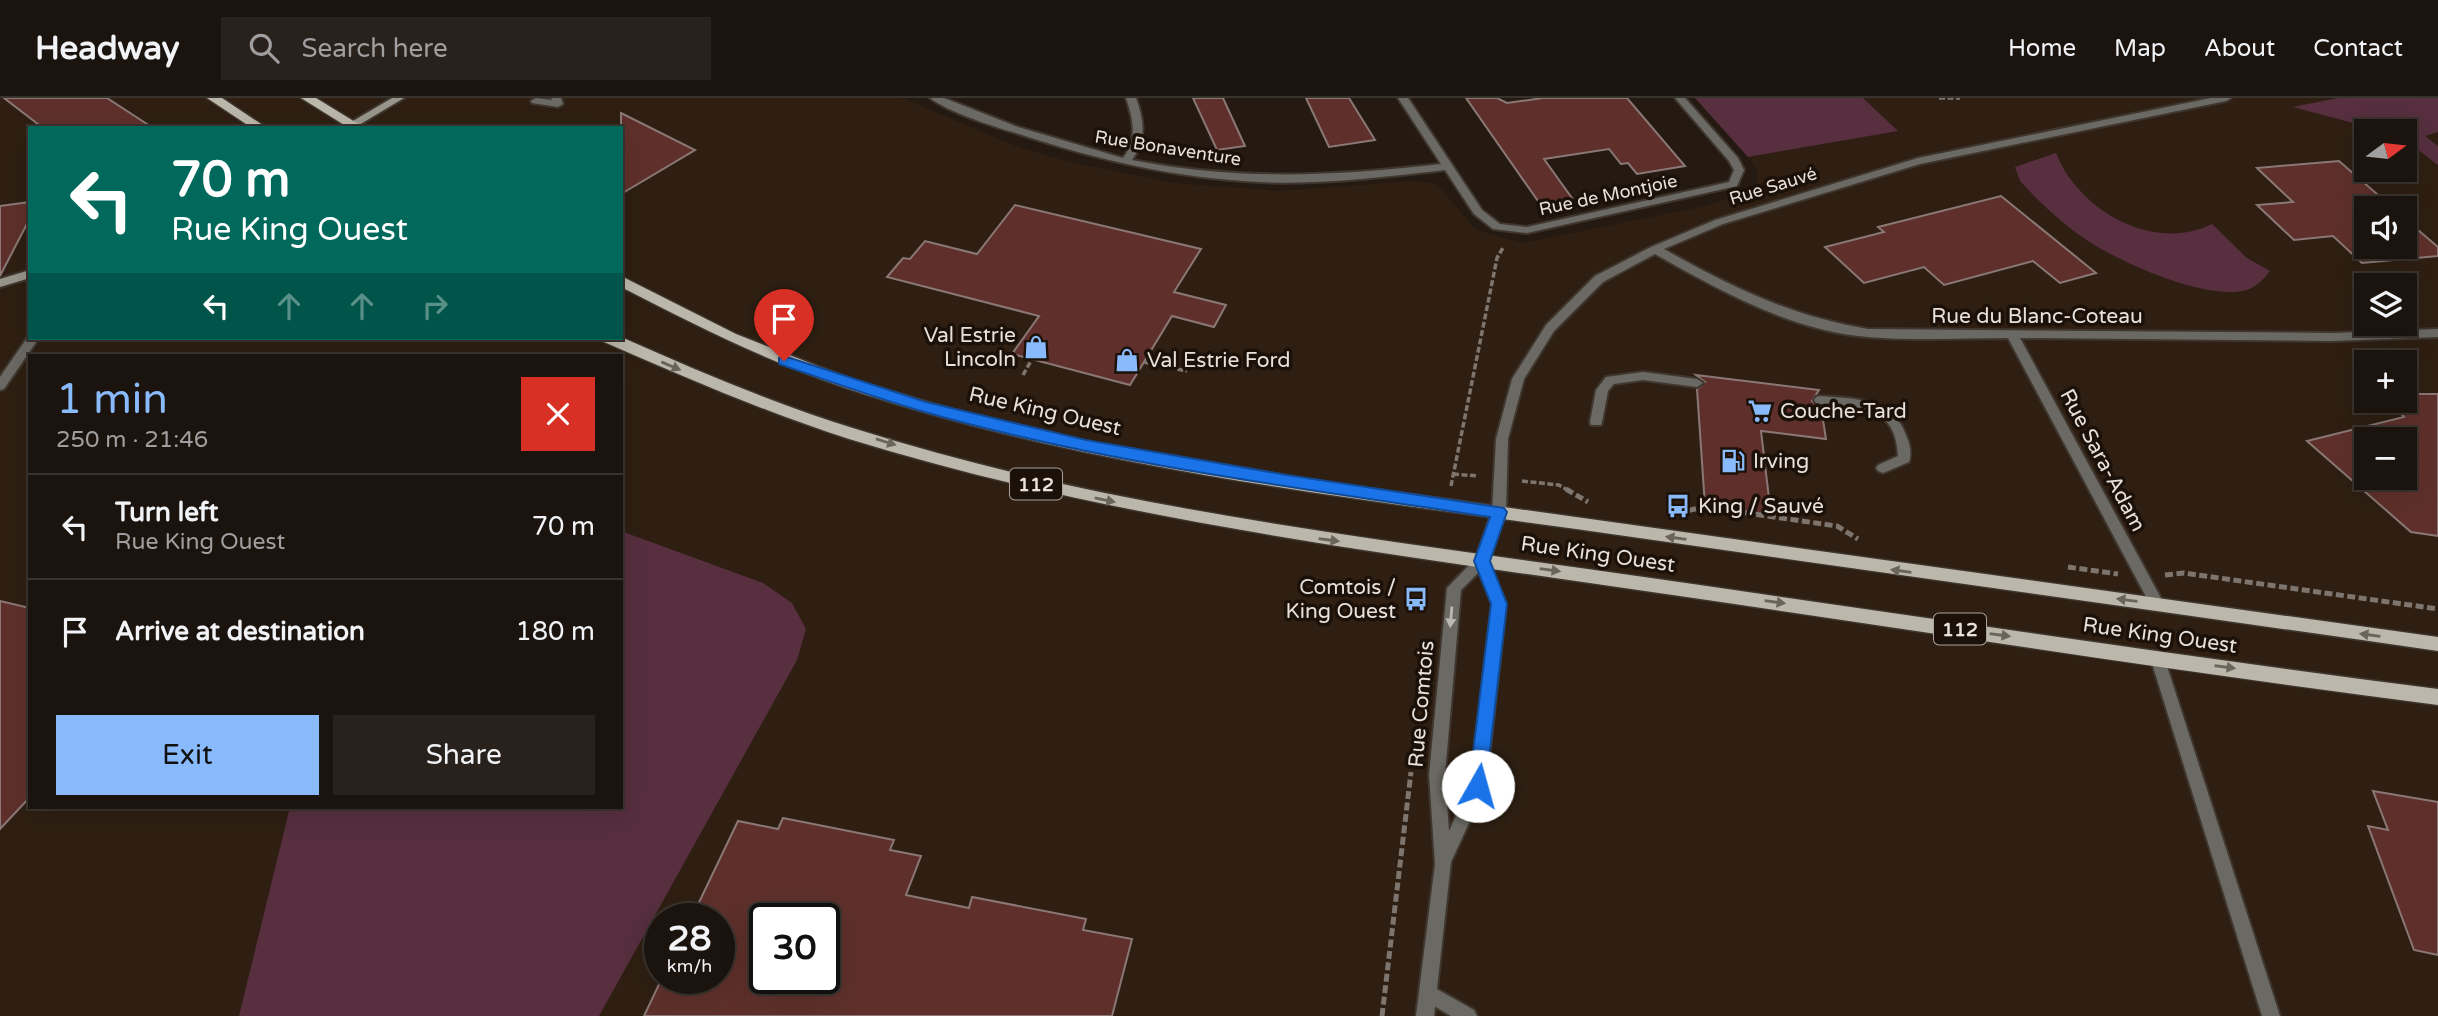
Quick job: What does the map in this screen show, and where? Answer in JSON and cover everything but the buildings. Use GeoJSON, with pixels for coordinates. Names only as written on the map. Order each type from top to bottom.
{"type":"FeatureCollection","features":[{"type":"Feature","properties":{"kind":"main road"},"geometry":{"type":"LineString","coordinates":[[213,98],[258,126]]}},
{"type":"Feature","properties":{"kind":"main road"},"geometry":{"type":"LineString","coordinates":[[307,98],[350,126]]}},
{"type":"Feature","properties":{"kind":"main road","name":"Rue King Ouest"},"geometry":{"type":"LineString","coordinates":[[623,282],[665,306],[808,370],[923,407],[1167,461],[1499,512],[2438,645]]}},
{"type":"Feature","properties":{"kind":"main road","name":"Rue King Ouest"},"geometry":{"type":"LineString","coordinates":[[614,340],[695,376],[807,418],[1015,479],[1150,510],[1244,527],[2438,697]]}},
{"type":"Feature","properties":{"kind":"street"},"geometry":{"type":"LineString","coordinates":[[354,126],[399,98]]}},
{"type":"Feature","properties":{"kind":"street","name":"Rue Bonaventure"},"geometry":{"type":"LineString","coordinates":[[935,98],[1036,140],[1125,162],[1216,176],[1262,179],[1334,177],[1447,167]]}},
{"type":"Feature","properties":{"kind":"street"},"geometry":{"type":"LineString","coordinates":[[1125,162],[1136,150],[1140,134],[1130,98]]}},
{"type":"Feature","properties":{"kind":"street","name":"Rue de Montjoie"},"geometry":{"type":"LineString","coordinates":[[1403,98],[1447,167],[1487,221],[1497,227],[1527,230],[1721,189],[1733,184],[1740,170],[1734,160],[1679,98]]}},
{"type":"Feature","properties":{"kind":"street","name":"Rue Sauvé"},"geometry":{"type":"LineString","coordinates":[[1499,512],[1502,439],[1508,407],[1518,379],[1533,351],[1550,328],[1599,279],[1655,249],[1765,206],[1933,157],[2226,98]]}},
{"type":"Feature","properties":{"kind":"street"},"geometry":{"type":"LineString","coordinates":[[536,102],[557,101]]}},
{"type":"Feature","properties":{"kind":"street","name":"Rue du Blanc-Coteau"},"geometry":{"type":"LineString","coordinates":[[1655,249],[1749,300],[1812,324],[1868,333],[2333,337],[2438,333]]}},
{"type":"Feature","properties":{"kind":"street"},"geometry":{"type":"LineString","coordinates":[[0,283],[28,275]]}},
{"type":"Feature","properties":{"kind":"street","name":"Rue Sara-Adam"},"geometry":{"type":"LineString","coordinates":[[2012,334],[2157,604]]}},
{"type":"Feature","properties":{"kind":"street"},"geometry":{"type":"LineString","coordinates":[[0,386],[32,340]]}},
{"type":"Feature","properties":{"kind":"street"},"geometry":{"type":"LineString","coordinates":[[1596,422],[1602,390],[1610,380],[1643,376],[1697,383]]}},
{"type":"Feature","properties":{"kind":"street"},"geometry":{"type":"LineString","coordinates":[[1820,400],[1874,407],[1891,416],[1899,432],[1904,459],[1883,468]]}},
{"type":"Feature","properties":{"kind":"street","name":"Rue Comtois"},"geometry":{"type":"LineString","coordinates":[[1425,1016],[1443,864],[1437,775],[1454,587],[1482,561],[1499,512]]}},
{"type":"Feature","properties":{"kind":"street","name":"Rue Comtois"},"geometry":{"type":"LineString","coordinates":[[1443,864],[1478,786],[1499,604],[1482,561]]}},
{"type":"Feature","properties":{"kind":"street"},"geometry":{"type":"LineString","coordinates":[[2157,657],[2271,1016]]}},
{"type":"Feature","properties":{"kind":"street"},"geometry":{"type":"LineString","coordinates":[[1427,993],[1468,1016]]}},
{"type":"Feature","properties":{"kind":"path"},"geometry":{"type":"LineString","coordinates":[[1939,98],[1960,98]]}},
{"type":"Feature","properties":{"kind":"path"},"geometry":{"type":"LineString","coordinates":[[1023,375],[1032,359]]}},
{"type":"Feature","properties":{"kind":"path"},"geometry":{"type":"LineString","coordinates":[[1144,362],[1187,371]]}},
{"type":"Feature","properties":{"kind":"path"},"geometry":{"type":"LineString","coordinates":[[1453,474],[1559,485],[1588,503],[1601,504]]}},
{"type":"Feature","properties":{"kind":"path"},"geometry":{"type":"LineString","coordinates":[[1666,512],[1680,514],[1704,507],[1837,526],[1854,538],[1868,540]]}},
{"type":"Feature","properties":{"kind":"path"},"geometry":{"type":"LineString","coordinates":[[2060,566],[2142,577],[2184,573],[2438,609]]}},
{"type":"Feature","properties":{"kind":"path"},"geometry":{"type":"LineString","coordinates":[[1382,1016],[1385,998]]}},
{"type":"Feature","properties":{"kind":"shaded area"},"geometry":{"type":"Polygon","coordinates":[[[0,98],[903,98],[1018,147],[1070,162],[1175,183],[1281,191],[1414,181],[1437,184],[1476,230],[1523,243],[1705,206],[1748,192],[1757,182],[1758,171],[1748,157],[1897,131],[1863,98],[2438,98],[2438,1016],[0,1016],[0,98]]]}},
{"type":"Feature","properties":{"kind":"shaded area"},"geometry":{"type":"Polygon","coordinates":[[[1695,98],[1863,98],[1898,131],[1748,157],[1695,98]]]}},
{"type":"Feature","properties":{"kind":"shaded area"},"geometry":{"type":"Polygon","coordinates":[[[2338,98],[2438,98],[2438,132],[2425,136],[2438,146],[2438,165],[2417,149],[2417,119],[2354,119],[2354,123],[2293,107],[2338,98]]]}},
{"type":"Feature","properties":{"kind":"shaded area"},"geometry":{"type":"Polygon","coordinates":[[[2056,153],[2067,174],[2082,193],[2100,209],[2120,221],[2143,230],[2166,233],[2189,232],[2212,224],[2247,258],[2270,271],[2255,286],[2241,291],[2221,292],[2176,282],[2112,255],[2067,225],[2020,181],[2015,167],[2056,153]]]}},
{"type":"Feature","properties":{"kind":"shaded area"},"geometry":{"type":"Polygon","coordinates":[[[623,532],[763,583],[792,603],[806,629],[797,660],[662,903],[644,903],[644,935],[599,1016],[239,1016],[290,809],[623,809],[623,532]]]}},
{"type":"Feature","properties":{"kind":"place","name":"Val Estrie Lincoln"},"geometry":{"type":"Point","coordinates":[1036,347]}},
{"type":"Feature","properties":{"kind":"place","name":"Val Estrie Ford"},"geometry":{"type":"Point","coordinates":[1127,360]}},
{"type":"Feature","properties":{"kind":"place","name":"Couche-Tard"},"geometry":{"type":"Point","coordinates":[1760,411]}},
{"type":"Feature","properties":{"kind":"place","name":"Irving"},"geometry":{"type":"Point","coordinates":[1733,461]}},
{"type":"Feature","properties":{"kind":"place","name":"King / Sauvé"},"geometry":{"type":"Point","coordinates":[1678,506]}},
{"type":"Feature","properties":{"kind":"place","name":"Comtois / King Ouest"},"geometry":{"type":"Point","coordinates":[1416,599]}},
{"type":"Feature","properties":{"kind":"route"},"geometry":{"type":"LineString","coordinates":[[784,361],[923,407],[1086,445],[1287,481],[1499,512],[1482,561],[1499,604],[1478,786]]}}]}
